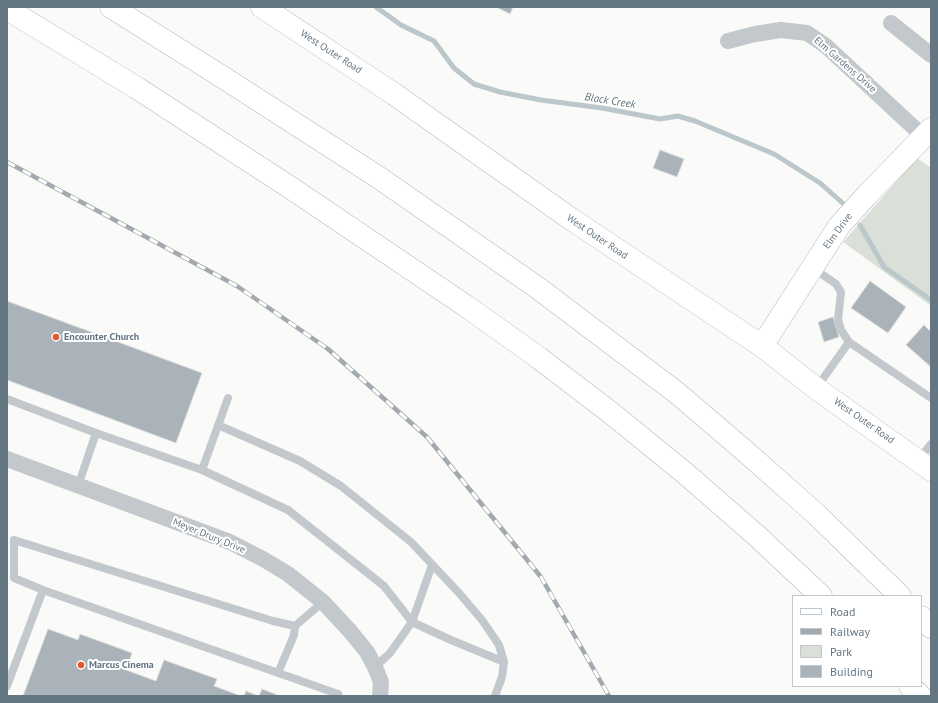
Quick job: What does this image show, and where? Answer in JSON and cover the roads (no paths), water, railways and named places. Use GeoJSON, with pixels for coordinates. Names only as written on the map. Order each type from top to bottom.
{"type":"FeatureCollection","features":[{"type":"Feature","properties":{"kind":"main road"},"geometry":{"type":"LineString","coordinates":[[111,7],[231,82],[365,169],[476,244],[556,301],[676,393],[740,447],[816,514],[899,595]]}},
{"type":"Feature","properties":{"kind":"main road","name":"West Outer Road"},"geometry":{"type":"LineString","coordinates":[[262,7],[394,94],[571,219],[762,346],[817,389],[927,458]]}},
{"type":"Feature","properties":{"kind":"main road"},"geometry":{"type":"LineString","coordinates":[[7,9],[144,92],[460,301],[539,358],[611,413],[686,474],[757,536],[820,595]]}},
{"type":"Feature","properties":{"kind":"main road","name":"Elm Drive"},"geometry":{"type":"LineString","coordinates":[[762,346],[839,226],[927,133]]}},
{"type":"Feature","properties":{"kind":"main road"},"geometry":{"type":"LineString","coordinates":[[922,618],[931,627]]}},
{"type":"Feature","properties":{"kind":"main road"},"geometry":{"type":"LineString","coordinates":[[911,687],[920,696]]}},
{"type":"Feature","properties":{"kind":"street"},"geometry":{"type":"LineString","coordinates":[[891,23],[931,55]]}},
{"type":"Feature","properties":{"kind":"street","name":"Elm Gardens Drive"},"geometry":{"type":"LineString","coordinates":[[728,41],[755,34],[782,30],[807,33],[826,46],[927,133]]}},
{"type":"Feature","properties":{"kind":"street","name":"Meyer Drury Drive"},"geometry":{"type":"LineString","coordinates":[[7,459],[230,542],[263,559],[288,574],[323,602],[355,636],[376,667]]}},
{"type":"Feature","properties":{"kind":"street"},"geometry":{"type":"LineString","coordinates":[[376,667],[380,682],[380,696]]}},
{"type":"Feature","properties":{"kind":"lane"},"geometry":{"type":"LineString","coordinates":[[812,268],[836,284],[841,292],[838,320],[841,330],[849,342],[931,398]]}},
{"type":"Feature","properties":{"kind":"lane"},"geometry":{"type":"LineString","coordinates":[[817,389],[849,342]]}},
{"type":"Feature","properties":{"kind":"lane"},"geometry":{"type":"LineString","coordinates":[[202,470],[228,398]]}},
{"type":"Feature","properties":{"kind":"lane"},"geometry":{"type":"LineString","coordinates":[[7,399],[96,433],[202,470],[288,510],[384,586],[412,622],[504,662]]}},
{"type":"Feature","properties":{"kind":"lane"},"geometry":{"type":"LineString","coordinates":[[218,425],[300,462],[341,486],[411,542],[482,620],[499,645],[504,662],[502,677],[495,696]]}},
{"type":"Feature","properties":{"kind":"lane"},"geometry":{"type":"LineString","coordinates":[[78,486],[96,433]]}},
{"type":"Feature","properties":{"kind":"lane"},"geometry":{"type":"LineString","coordinates":[[295,626],[273,621],[14,540],[14,578],[43,590],[338,694]]}},
{"type":"Feature","properties":{"kind":"lane"},"geometry":{"type":"LineString","coordinates":[[376,667],[390,653],[412,622],[432,564]]}},
{"type":"Feature","properties":{"kind":"lane"},"geometry":{"type":"LineString","coordinates":[[7,686],[43,590]]}},
{"type":"Feature","properties":{"kind":"lane"},"geometry":{"type":"LineString","coordinates":[[278,673],[294,635],[295,626],[323,602]]}},
{"type":"Feature","properties":{"kind":"waterway","name":"Black Creek"},"geometry":{"type":"LineString","coordinates":[[376,7],[401,25],[434,41],[454,68],[474,84],[500,92],[541,100],[602,108],[660,119],[678,116],[695,121],[774,154],[820,183],[846,206]]}},
{"type":"Feature","properties":{"kind":"waterway","name":"Black Creek"},"geometry":{"type":"LineString","coordinates":[[860,225],[884,267],[931,300]]}},
{"type":"Feature","properties":{"kind":"railway"},"geometry":{"type":"LineString","coordinates":[[7,162],[237,286],[328,349],[427,437],[541,577],[609,696]]}},
{"type":"Feature","properties":{"kind":"place","name":"Encounter Church"},"geometry":{"type":"Point","coordinates":[56,337]}},
{"type":"Feature","properties":{"kind":"place","name":"Marcus Cinema"},"geometry":{"type":"Point","coordinates":[81,665]}}]}
